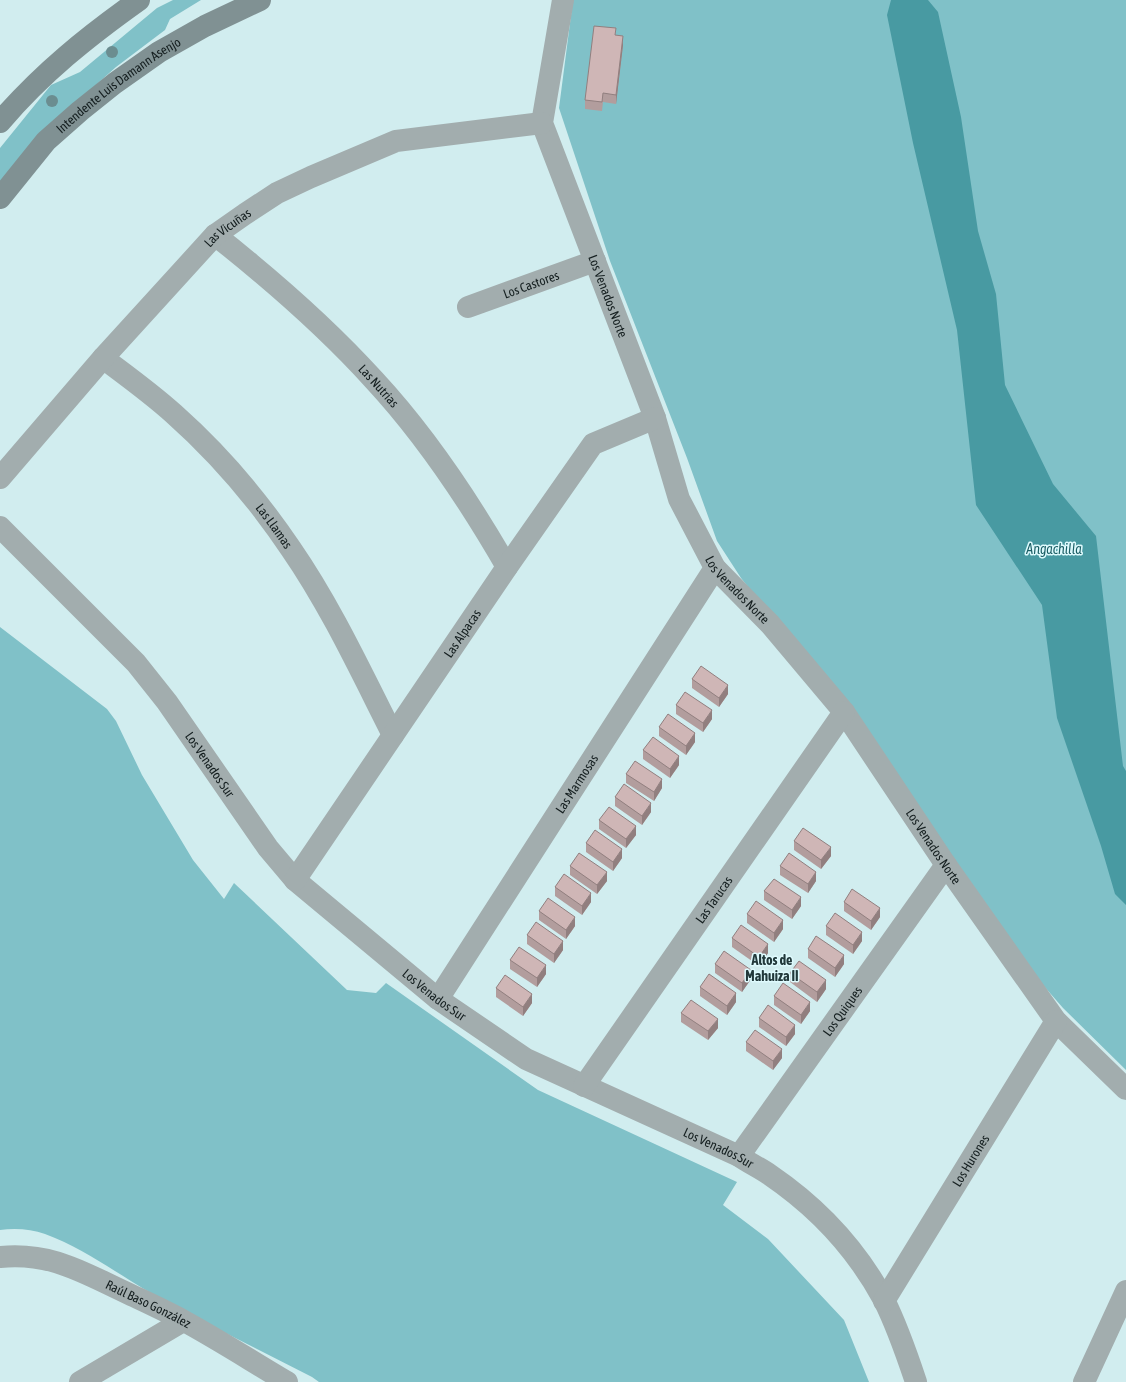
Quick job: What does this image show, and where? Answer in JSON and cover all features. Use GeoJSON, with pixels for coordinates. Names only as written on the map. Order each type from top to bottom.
{"type":"FeatureCollection","features":[{"type":"Feature","properties":{"kind":"main road"},"geometry":{"type":"LineString","coordinates":[[0,122],[24,95],[60,61],[99,29],[139,0]]}},
{"type":"Feature","properties":{"kind":"main road","name":"Intendente Luis Damann Asenjo"},"geometry":{"type":"LineString","coordinates":[[0,198],[46,141],[80,111],[116,83],[159,52],[205,26],[260,0]]}},
{"type":"Feature","properties":{"kind":"street"},"geometry":{"type":"LineString","coordinates":[[542,123],[563,0]]}},
{"type":"Feature","properties":{"kind":"street","name":"Las Vicuñas"},"geometry":{"type":"LineString","coordinates":[[0,478],[103,358],[215,235],[246,214],[277,194],[311,177],[396,140],[542,123]]}},
{"type":"Feature","properties":{"kind":"street","name":"Los Venados Norte"},"geometry":{"type":"LineString","coordinates":[[542,123],[655,418],[679,499],[715,568],[770,624],[844,712],[946,865],[1056,1021],[1126,1089]]}},
{"type":"Feature","properties":{"kind":"street","name":"Las Nutrias"},"geometry":{"type":"LineString","coordinates":[[215,235],[299,304],[375,381],[412,425],[447,471],[479,518],[508,567]]}},
{"type":"Feature","properties":{"kind":"street","name":"Los Castores"},"geometry":{"type":"LineString","coordinates":[[468,307],[595,261]]}},
{"type":"Feature","properties":{"kind":"street","name":"Las Llamas"},"geometry":{"type":"LineString","coordinates":[[103,358],[140,385],[175,415],[239,480],[266,514],[292,549],[315,586],[393,735]]}},
{"type":"Feature","properties":{"kind":"street","name":"Las Alpacas"},"geometry":{"type":"LineString","coordinates":[[295,880],[593,444],[655,418]]}},
{"type":"Feature","properties":{"kind":"street","name":"Los Venados Sur"},"geometry":{"type":"LineString","coordinates":[[0,527],[136,663],[167,702],[268,848],[295,880],[438,999],[526,1059],[739,1156],[770,1175],[799,1196],[825,1220],[847,1245],[867,1272],[884,1301],[906,1351],[916,1382]]}},
{"type":"Feature","properties":{"kind":"street","name":"Las Marmosas"},"geometry":{"type":"LineString","coordinates":[[438,999],[715,568]]}},
{"type":"Feature","properties":{"kind":"street","name":"Las Tarucas"},"geometry":{"type":"LineString","coordinates":[[584,1086],[844,712]]}},
{"type":"Feature","properties":{"kind":"street","name":"Los Quiques"},"geometry":{"type":"LineString","coordinates":[[739,1156],[946,865]]}},
{"type":"Feature","properties":{"kind":"street","name":"Los Hurones"},"geometry":{"type":"LineString","coordinates":[[884,1301],[1056,1021]]}},
{"type":"Feature","properties":{"kind":"street","name":"Raúl Baso González"},"geometry":{"type":"LineString","coordinates":[[0,1257],[17,1255],[38,1257],[58,1262],[78,1270],[183,1320],[287,1382]]}},
{"type":"Feature","properties":{"kind":"street"},"geometry":{"type":"LineString","coordinates":[[1084,1382],[1126,1291]]}},
{"type":"Feature","properties":{"kind":"street"},"geometry":{"type":"LineString","coordinates":[[80,1382],[183,1320]]}},
{"type":"Feature","properties":{"kind":"shaded area"},"geometry":{"type":"Polygon","coordinates":[[[173,0],[201,0],[170,19],[165,30],[116,67],[70,108],[0,183],[0,148],[51,85],[80,72],[157,8],[173,0]]]}},
{"type":"Feature","properties":{"kind":"shaded area"},"geometry":{"type":"Polygon","coordinates":[[[573,0],[1126,0],[1126,1070],[1063,1008],[1036,977],[848,713],[741,578],[717,541],[687,458],[610,261],[559,108],[573,0]]]}},
{"type":"Feature","properties":{"kind":"shaded area"},"geometry":{"type":"Polygon","coordinates":[[[0,627],[107,709],[116,721],[142,775],[193,860],[224,899],[234,883],[347,990],[376,993],[386,983],[538,1090],[737,1182],[723,1205],[768,1239],[844,1320],[869,1382],[319,1382],[171,1304],[73,1246],[40,1232],[17,1229],[0,1230],[0,627]]]}},
{"type":"Feature","properties":{"kind":"water","name":"Angachilla"},"geometry":{"type":"Polygon","coordinates":[[[891,0],[928,0],[938,12],[961,117],[978,231],[996,294],[1005,385],[1053,484],[1096,536],[1123,766],[1126,771],[1126,905],[1115,894],[1101,846],[1057,718],[1042,605],[976,505],[957,330],[913,143],[887,15],[891,0]]]}},
{"type":"Feature","properties":{"kind":"building"},"geometry":{"type":"Polygon","coordinates":[[[594,26],[616,28],[615,35],[623,36],[616,95],[603,93],[602,102],[585,100],[594,26]]]}},
{"type":"Feature","properties":{"kind":"building"},"geometry":{"type":"Polygon","coordinates":[[[701,666],[728,685],[719,698],[692,679],[701,666]]]}},
{"type":"Feature","properties":{"kind":"building"},"geometry":{"type":"Polygon","coordinates":[[[685,692],[712,710],[703,723],[676,705],[685,692]]]}},
{"type":"Feature","properties":{"kind":"building"},"geometry":{"type":"Polygon","coordinates":[[[668,714],[695,733],[686,746],[659,727],[668,714]]]}},
{"type":"Feature","properties":{"kind":"building"},"geometry":{"type":"Polygon","coordinates":[[[653,737],[679,756],[670,769],[643,750],[653,737]]]}},
{"type":"Feature","properties":{"kind":"building"},"geometry":{"type":"Polygon","coordinates":[[[635,761],[662,779],[654,792],[626,774],[635,761]]]}},
{"type":"Feature","properties":{"kind":"building"},"geometry":{"type":"Polygon","coordinates":[[[624,784],[651,803],[642,816],[615,797],[624,784]]]}},
{"type":"Feature","properties":{"kind":"building"},"geometry":{"type":"Polygon","coordinates":[[[609,807],[636,826],[626,839],[599,820],[609,807]]]}},
{"type":"Feature","properties":{"kind":"building"},"geometry":{"type":"Polygon","coordinates":[[[803,828],[831,847],[821,860],[794,841],[803,828]]]}},
{"type":"Feature","properties":{"kind":"building"},"geometry":{"type":"Polygon","coordinates":[[[595,830],[622,849],[613,862],[586,843],[595,830]]]}},
{"type":"Feature","properties":{"kind":"building"},"geometry":{"type":"Polygon","coordinates":[[[579,853],[607,872],[597,885],[570,866],[579,853]]]}},
{"type":"Feature","properties":{"kind":"building"},"geometry":{"type":"Polygon","coordinates":[[[789,853],[816,872],[808,884],[780,866],[789,853]]]}},
{"type":"Feature","properties":{"kind":"building"},"geometry":{"type":"Polygon","coordinates":[[[564,874],[591,893],[582,906],[555,887],[564,874]]]}},
{"type":"Feature","properties":{"kind":"building"},"geometry":{"type":"Polygon","coordinates":[[[774,879],[801,897],[792,910],[764,891],[774,879]]]}},
{"type":"Feature","properties":{"kind":"building"},"geometry":{"type":"Polygon","coordinates":[[[852,889],[880,908],[871,921],[844,902],[852,889]]]}},
{"type":"Feature","properties":{"kind":"building"},"geometry":{"type":"Polygon","coordinates":[[[548,898],[575,917],[566,930],[539,911],[548,898]]]}},
{"type":"Feature","properties":{"kind":"building"},"geometry":{"type":"Polygon","coordinates":[[[756,901],[783,920],[774,933],[747,914],[756,901]]]}},
{"type":"Feature","properties":{"kind":"building"},"geometry":{"type":"Polygon","coordinates":[[[835,913],[862,932],[853,945],[826,926],[835,913]]]}},
{"type":"Feature","properties":{"kind":"building"},"geometry":{"type":"Polygon","coordinates":[[[536,922],[563,941],[554,954],[527,935],[536,922]]]}},
{"type":"Feature","properties":{"kind":"building"},"geometry":{"type":"Polygon","coordinates":[[[741,925],[768,944],[759,957],[732,938],[741,925]]]}},
{"type":"Feature","properties":{"kind":"building"},"geometry":{"type":"Polygon","coordinates":[[[816,936],[844,955],[835,968],[808,949],[816,936]]]}},
{"type":"Feature","properties":{"kind":"building"},"geometry":{"type":"Polygon","coordinates":[[[519,947],[546,965],[537,978],[510,960],[519,947]]]}},
{"type":"Feature","properties":{"kind":"building"},"geometry":{"type":"Polygon","coordinates":[[[724,951],[751,970],[742,983],[715,964],[724,951]]]}},
{"type":"Feature","properties":{"kind":"building"},"geometry":{"type":"Polygon","coordinates":[[[799,961],[826,980],[817,992],[790,973],[799,961]]]}},
{"type":"Feature","properties":{"kind":"building"},"geometry":{"type":"Polygon","coordinates":[[[709,974],[736,993],[727,1006],[700,987],[709,974]]]}},
{"type":"Feature","properties":{"kind":"building"},"geometry":{"type":"Polygon","coordinates":[[[505,975],[532,994],[523,1007],[496,988],[505,975]]]}},
{"type":"Feature","properties":{"kind":"building"},"geometry":{"type":"Polygon","coordinates":[[[783,983],[810,1002],[801,1015],[774,996],[783,983]]]}},
{"type":"Feature","properties":{"kind":"building"},"geometry":{"type":"Polygon","coordinates":[[[691,1000],[718,1019],[708,1031],[681,1013],[691,1000]]]}},
{"type":"Feature","properties":{"kind":"building"},"geometry":{"type":"Polygon","coordinates":[[[768,1005],[795,1025],[786,1037],[759,1018],[768,1005]]]}},
{"type":"Feature","properties":{"kind":"building"},"geometry":{"type":"Polygon","coordinates":[[[755,1030],[782,1049],[773,1061],[746,1042],[755,1030]]]}},
{"type":"Feature","properties":{"kind":"district","name":"Altos de Mahuiza II"},"geometry":{"type":"Point","coordinates":[772,968]}}]}
